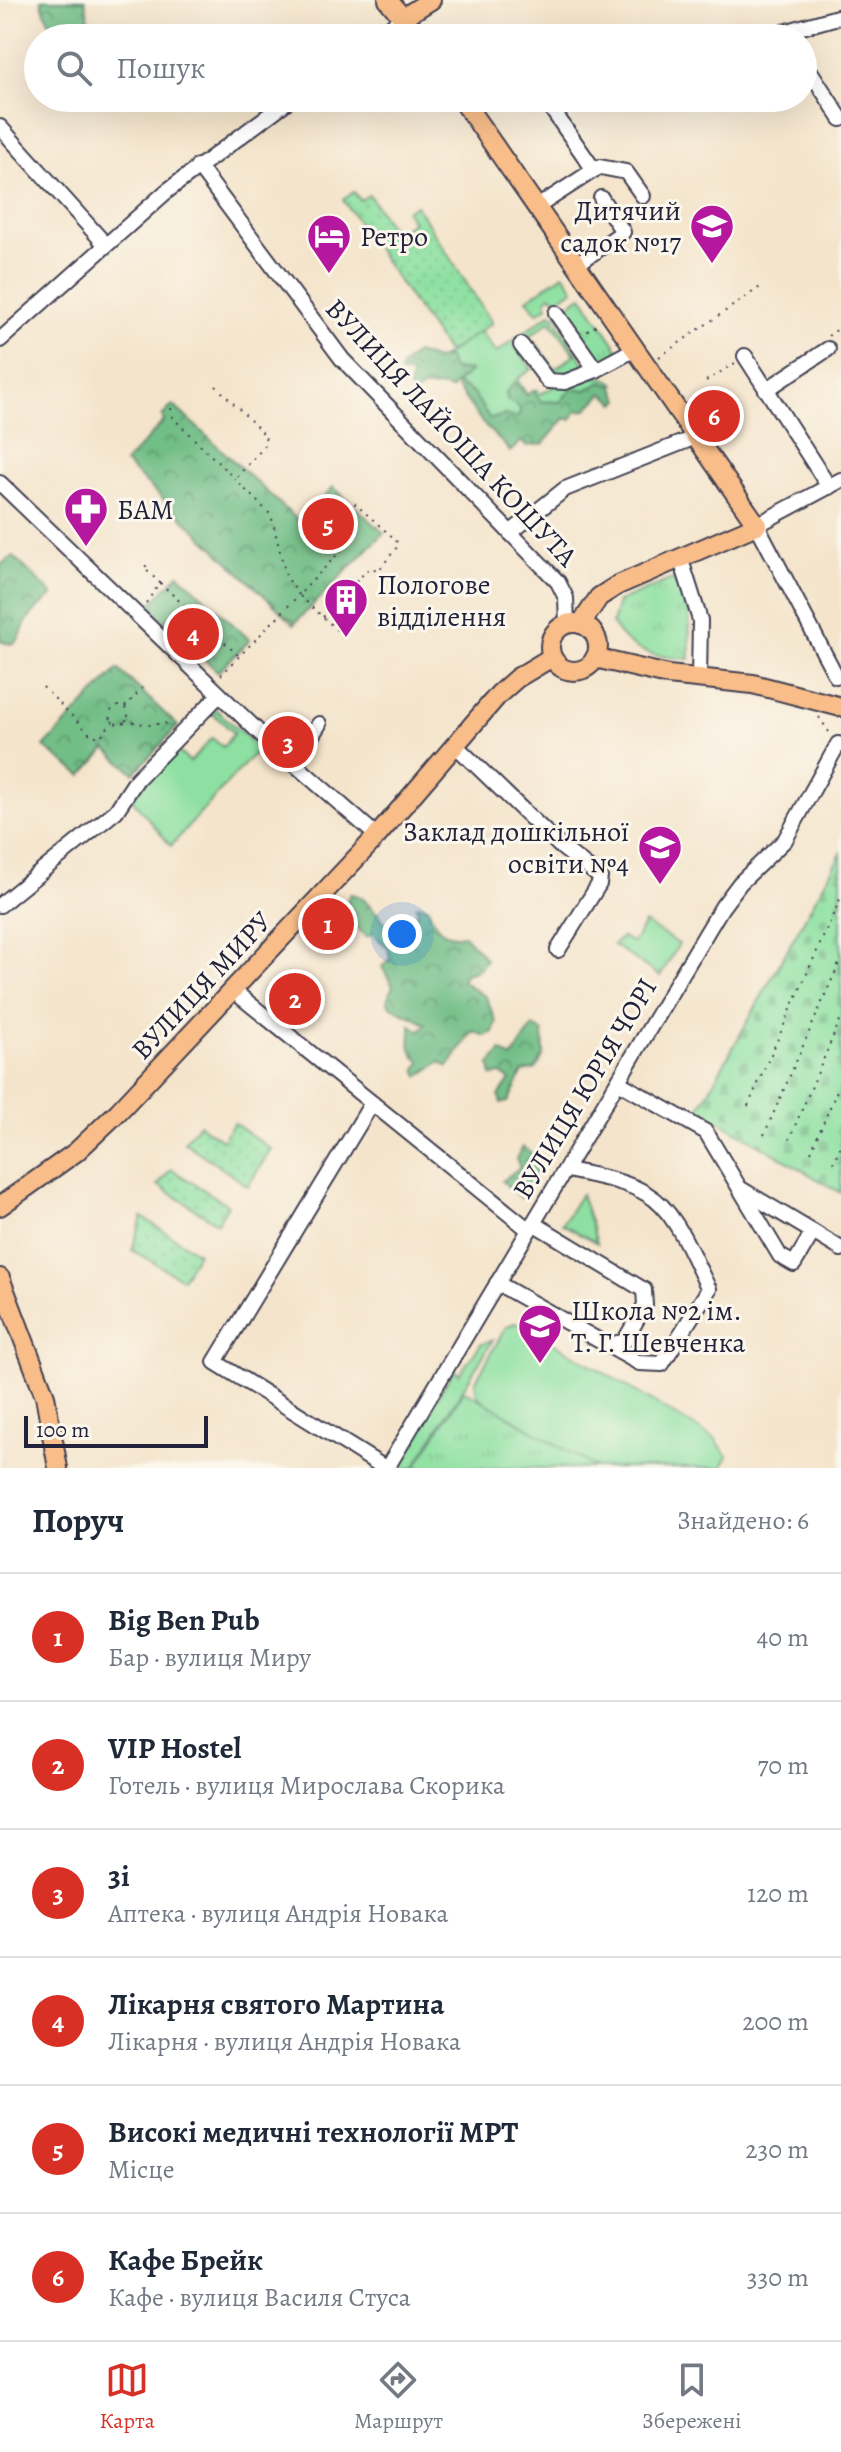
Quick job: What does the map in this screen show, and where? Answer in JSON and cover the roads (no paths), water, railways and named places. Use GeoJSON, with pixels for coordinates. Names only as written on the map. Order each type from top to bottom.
{"type":"FeatureCollection","features":[{"type":"Feature","properties":{"kind":"main road"},"geometry":{"type":"LineString","coordinates":[[388,0],[409,24]]}},
{"type":"Feature","properties":{"kind":"main road"},"geometry":{"type":"LineString","coordinates":[[404,17],[431,0]]}},
{"type":"Feature","properties":{"kind":"main road"},"geometry":{"type":"LineString","coordinates":[[471,112],[757,525],[605,592],[574,624],[551,638],[552,657],[558,665],[573,671],[588,667],[595,658],[597,640],[574,624]]}},
{"type":"Feature","properties":{"kind":"main road","name":"ВУЛИЦЯ МИРУ"},"geometry":{"type":"LineString","coordinates":[[0,1206],[97,1133],[235,992],[517,678],[552,657]]}},
{"type":"Feature","properties":{"kind":"main road"},"geometry":{"type":"LineString","coordinates":[[595,658],[636,670],[753,684],[841,707]]}},
{"type":"Feature","properties":{"kind":"main road"},"geometry":{"type":"LineString","coordinates":[[0,1278],[41,1382],[58,1468]]}},
{"type":"Feature","properties":{"kind":"street"},"geometry":{"type":"LineString","coordinates":[[817,25],[841,16]]}},
{"type":"Feature","properties":{"kind":"street"},"geometry":{"type":"LineString","coordinates":[[394,24],[404,17]]}},
{"type":"Feature","properties":{"kind":"street"},"geometry":{"type":"LineString","coordinates":[[817,82],[841,119]]}},
{"type":"Feature","properties":{"kind":"street"},"geometry":{"type":"LineString","coordinates":[[0,340],[105,244],[198,166],[273,112]]}},
{"type":"Feature","properties":{"kind":"street"},"geometry":{"type":"LineString","coordinates":[[554,112],[594,166],[626,172],[643,196]]}},
{"type":"Feature","properties":{"kind":"street"},"geometry":{"type":"LineString","coordinates":[[0,127],[105,244]]}},
{"type":"Feature","properties":{"kind":"street","name":"ВУЛИЦЯ ЛАЙОША КОШУТА"},"geometry":{"type":"LineString","coordinates":[[198,166],[342,359],[563,590],[574,624]]}},
{"type":"Feature","properties":{"kind":"street"},"geometry":{"type":"LineString","coordinates":[[537,207],[594,166]]}},
{"type":"Feature","properties":{"kind":"street"},"geometry":{"type":"LineString","coordinates":[[577,264],[623,232],[601,198]]}},
{"type":"Feature","properties":{"kind":"street"},"geometry":{"type":"LineString","coordinates":[[556,313],[596,370]]}},
{"type":"Feature","properties":{"kind":"street"},"geometry":{"type":"LineString","coordinates":[[766,390],[828,342]]}},
{"type":"Feature","properties":{"kind":"street"},"geometry":{"type":"LineString","coordinates":[[521,345],[548,381],[565,382],[607,368],[635,349]]}},
{"type":"Feature","properties":{"kind":"street"},"geometry":{"type":"LineString","coordinates":[[745,356],[766,390],[835,483],[757,525],[836,676]]}},
{"type":"Feature","properties":{"kind":"street"},"geometry":{"type":"LineString","coordinates":[[510,533],[565,489],[696,437]]}},
{"type":"Feature","properties":{"kind":"street"},"geometry":{"type":"LineString","coordinates":[[0,483],[218,687],[294,764],[377,836]]}},
{"type":"Feature","properties":{"kind":"street"},"geometry":{"type":"LineString","coordinates":[[681,560],[700,620],[699,679]]}},
{"type":"Feature","properties":{"kind":"street"},"geometry":{"type":"LineString","coordinates":[[0,905],[116,811],[137,779],[218,687]]}},
{"type":"Feature","properties":{"kind":"street"},"geometry":{"type":"LineString","coordinates":[[294,764],[319,724]]}},
{"type":"Feature","properties":{"kind":"street","name":"ВУЛИЦЯ ЮРІЯ ЧОРІ"},"geometry":{"type":"LineString","coordinates":[[386,1468],[568,1170],[722,907],[740,883],[785,840],[838,744]]}},
{"type":"Feature","properties":{"kind":"street"},"geometry":{"type":"LineString","coordinates":[[456,746],[560,846],[600,877],[599,884],[558,950]]}},
{"type":"Feature","properties":{"kind":"street"},"geometry":{"type":"LineString","coordinates":[[235,992],[531,1226],[644,1290],[645,1305],[624,1342],[606,1345]]}},
{"type":"Feature","properties":{"kind":"street"},"geometry":{"type":"LineString","coordinates":[[618,1082],[706,1132],[780,1256],[794,1264],[813,1232]]}},
{"type":"Feature","properties":{"kind":"street"},"geometry":{"type":"LineString","coordinates":[[372,1103],[215,1362],[386,1468]]}},
{"type":"Feature","properties":{"kind":"street"},"geometry":{"type":"LineString","coordinates":[[497,1283],[646,1366],[662,1364],[709,1289],[657,1201],[629,1186],[568,1170]]}},
{"type":"Feature","properties":{"kind":"street"},"geometry":{"type":"LineString","coordinates":[[739,1188],[841,1249]]}},
{"type":"Feature","properties":{"kind":"place","name":"Дитячий садок №17"},"geometry":{"type":"Point","coordinates":[712,265]}},
{"type":"Feature","properties":{"kind":"place","name":"Ретро"},"geometry":{"type":"Point","coordinates":[329,275]}},
{"type":"Feature","properties":{"kind":"place","name":"Кафе Брейк"},"geometry":{"type":"Point","coordinates":[714,416]}},
{"type":"Feature","properties":{"kind":"place","name":"Високі медичні технології МРТ"},"geometry":{"type":"Point","coordinates":[328,524]}},
{"type":"Feature","properties":{"kind":"place","name":"БАМ"},"geometry":{"type":"Point","coordinates":[86,548]}},
{"type":"Feature","properties":{"kind":"place","name":"Лікарня святого Мартина"},"geometry":{"type":"Point","coordinates":[193,634]}},
{"type":"Feature","properties":{"kind":"place","name":"Пологове відділення"},"geometry":{"type":"Point","coordinates":[346,639]}},
{"type":"Feature","properties":{"kind":"place","name":"3і"},"geometry":{"type":"Point","coordinates":[288,742]}},
{"type":"Feature","properties":{"kind":"place","name":"Заклад дошкільної освіти №4"},"geometry":{"type":"Point","coordinates":[660,886]}},
{"type":"Feature","properties":{"kind":"place","name":"Big Ben Pub"},"geometry":{"type":"Point","coordinates":[328,924]}},
{"type":"Feature","properties":{"kind":"place","name":"VIP Hostel"},"geometry":{"type":"Point","coordinates":[295,999]}},
{"type":"Feature","properties":{"kind":"place","name":"Школа №2 ім. Т. Г. Шевченка"},"geometry":{"type":"Point","coordinates":[540,1365]}}]}
